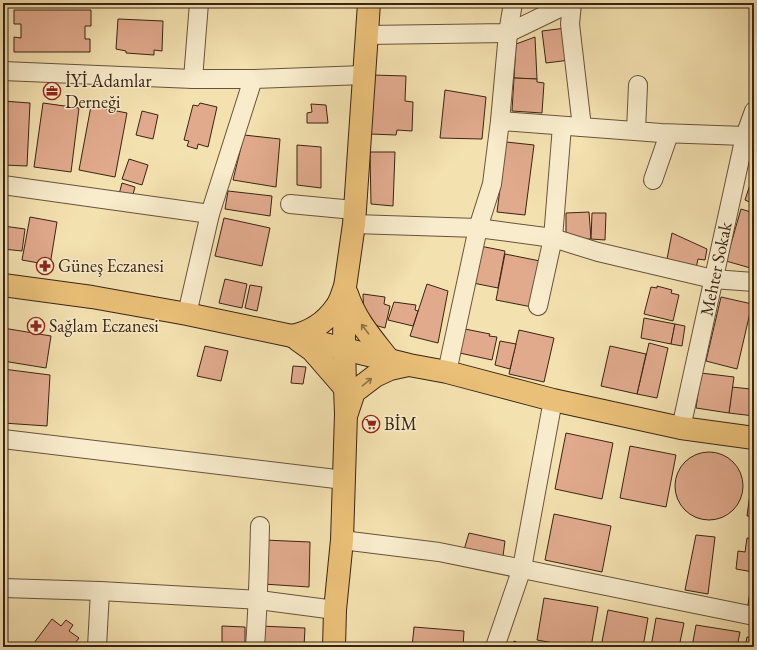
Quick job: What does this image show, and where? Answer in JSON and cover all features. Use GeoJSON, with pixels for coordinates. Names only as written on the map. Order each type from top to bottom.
{"type":"FeatureCollection","features":[{"type":"Feature","properties":{"kind":"main road"},"geometry":{"type":"LineString","coordinates":[[334,647],[335,610],[342,540],[344,480],[346,414],[344,388],[345,287],[354,217],[369,3]]}},
{"type":"Feature","properties":{"kind":"main road"},"geometry":{"type":"LineString","coordinates":[[3,285],[92,297],[187,314],[292,336],[447,372],[553,400],[681,428],[754,438]]}},
{"type":"Feature","properties":{"kind":"main road"},"geometry":{"type":"LineString","coordinates":[[292,336],[305,334],[315,328],[337,306],[345,287]]}},
{"type":"Feature","properties":{"kind":"main road"},"geometry":{"type":"LineString","coordinates":[[345,287],[352,309],[362,327],[399,362]]}},
{"type":"Feature","properties":{"kind":"main road"},"geometry":{"type":"LineString","coordinates":[[292,336],[312,350],[344,388]]}},
{"type":"Feature","properties":{"kind":"main road"},"geometry":{"type":"LineString","coordinates":[[346,414],[354,392],[375,376],[390,369],[399,362]]}},
{"type":"Feature","properties":{"kind":"street"},"geometry":{"type":"LineString","coordinates":[[192,79],[199,3]]}},
{"type":"Feature","properties":{"kind":"street"},"geometry":{"type":"LineString","coordinates":[[447,372],[478,228],[492,184],[500,121],[508,33],[513,3]]}},
{"type":"Feature","properties":{"kind":"street"},"geometry":{"type":"LineString","coordinates":[[366,35],[508,33],[571,3],[570,24],[582,128]]}},
{"type":"Feature","properties":{"kind":"street"},"geometry":{"type":"LineString","coordinates":[[3,71],[192,79],[364,76]]}},
{"type":"Feature","properties":{"kind":"street"},"geometry":{"type":"LineString","coordinates":[[187,314],[210,214],[253,79]]}},
{"type":"Feature","properties":{"kind":"street"},"geometry":{"type":"LineString","coordinates":[[636,131],[638,85]]}},
{"type":"Feature","properties":{"kind":"street","name":"Mehter Sokak"},"geometry":{"type":"LineString","coordinates":[[681,428],[713,279],[749,137],[754,110]]}},
{"type":"Feature","properties":{"kind":"street"},"geometry":{"type":"LineString","coordinates":[[500,121],[669,134],[749,137]]}},
{"type":"Feature","properties":{"kind":"street"},"geometry":{"type":"LineString","coordinates":[[538,306],[553,238],[562,126]]}},
{"type":"Feature","properties":{"kind":"street"},"geometry":{"type":"LineString","coordinates":[[653,180],[669,134]]}},
{"type":"Feature","properties":{"kind":"street"},"geometry":{"type":"LineString","coordinates":[[3,184],[210,214]]}},
{"type":"Feature","properties":{"kind":"street"},"geometry":{"type":"LineString","coordinates":[[290,204],[354,217],[478,228],[553,238],[598,252],[713,279],[754,282]]}},
{"type":"Feature","properties":{"kind":"street"},"geometry":{"type":"LineString","coordinates":[[495,647],[522,568],[553,400]]}},
{"type":"Feature","properties":{"kind":"street"},"geometry":{"type":"LineString","coordinates":[[3,439],[344,480]]}},
{"type":"Feature","properties":{"kind":"street"},"geometry":{"type":"LineString","coordinates":[[256,647],[259,600],[260,526]]}},
{"type":"Feature","properties":{"kind":"street"},"geometry":{"type":"LineString","coordinates":[[342,540],[439,552],[754,616]]}},
{"type":"Feature","properties":{"kind":"street"},"geometry":{"type":"LineString","coordinates":[[3,588],[100,591],[259,600],[335,610]]}},
{"type":"Feature","properties":{"kind":"street"},"geometry":{"type":"LineString","coordinates":[[97,647],[100,591]]}},
{"type":"Feature","properties":{"kind":"building"},"geometry":{"type":"Polygon","coordinates":[[[14,10],[91,10],[91,26],[85,26],[85,39],[90,39],[90,52],[14,52],[14,37],[21,38],[21,24],[14,24],[14,10]]]}},
{"type":"Feature","properties":{"kind":"building"},"geometry":{"type":"Polygon","coordinates":[[[118,19],[163,21],[162,51],[154,50],[154,55],[126,53],[126,51],[116,49],[118,19]]]}},
{"type":"Feature","properties":{"kind":"building"},"geometry":{"type":"Polygon","coordinates":[[[566,28],[570,60],[546,63],[542,31],[566,28]]]}},
{"type":"Feature","properties":{"kind":"building"},"geometry":{"type":"Polygon","coordinates":[[[535,37],[537,79],[514,78],[516,44],[535,37]]]}},
{"type":"Feature","properties":{"kind":"building"},"geometry":{"type":"Polygon","coordinates":[[[372,75],[406,76],[405,101],[413,102],[412,131],[397,130],[396,135],[370,134],[372,75]]]}},
{"type":"Feature","properties":{"kind":"building"},"geometry":{"type":"Polygon","coordinates":[[[514,78],[537,79],[537,82],[544,83],[542,113],[512,111],[514,78]]]}},
{"type":"Feature","properties":{"kind":"building"},"geometry":{"type":"Polygon","coordinates":[[[445,90],[486,97],[482,139],[440,138],[445,90]]]}},
{"type":"Feature","properties":{"kind":"building"},"geometry":{"type":"Polygon","coordinates":[[[3,101],[30,103],[27,166],[3,165],[3,101]]]}},
{"type":"Feature","properties":{"kind":"building"},"geometry":{"type":"Polygon","coordinates":[[[43,103],[79,108],[71,172],[34,167],[43,103]]]}},
{"type":"Feature","properties":{"kind":"building"},"geometry":{"type":"Polygon","coordinates":[[[200,103],[217,107],[208,147],[198,144],[197,149],[187,146],[189,141],[184,140],[193,105],[198,106],[200,103]]]}},
{"type":"Feature","properties":{"kind":"building"},"geometry":{"type":"Polygon","coordinates":[[[311,104],[326,105],[328,123],[307,123],[307,113],[312,112],[311,104]]]}},
{"type":"Feature","properties":{"kind":"building"},"geometry":{"type":"Polygon","coordinates":[[[91,106],[127,113],[115,177],[79,170],[91,106]]]}},
{"type":"Feature","properties":{"kind":"building"},"geometry":{"type":"Polygon","coordinates":[[[142,111],[158,115],[153,139],[136,135],[142,111]]]}},
{"type":"Feature","properties":{"kind":"building"},"geometry":{"type":"Polygon","coordinates":[[[244,135],[280,139],[276,187],[233,180],[244,135]]]}},
{"type":"Feature","properties":{"kind":"building"},"geometry":{"type":"Polygon","coordinates":[[[506,142],[534,145],[525,215],[497,212],[506,142]]]}},
{"type":"Feature","properties":{"kind":"building"},"geometry":{"type":"Polygon","coordinates":[[[297,145],[321,147],[321,188],[297,185],[297,145]]]}},
{"type":"Feature","properties":{"kind":"building"},"geometry":{"type":"Polygon","coordinates":[[[370,152],[395,152],[393,206],[371,204],[370,152]]]}},
{"type":"Feature","properties":{"kind":"building"},"geometry":{"type":"Polygon","coordinates":[[[129,159],[148,165],[142,185],[122,179],[129,159]]]}},
{"type":"Feature","properties":{"kind":"building"},"geometry":{"type":"Polygon","coordinates":[[[754,172],[754,204],[745,200],[754,172]]]}},
{"type":"Feature","properties":{"kind":"building"},"geometry":{"type":"Polygon","coordinates":[[[122,183],[135,187],[131,202],[118,198],[122,183]]]}},
{"type":"Feature","properties":{"kind":"building"},"geometry":{"type":"Polygon","coordinates":[[[228,191],[272,196],[270,216],[225,209],[228,191]]]}},
{"type":"Feature","properties":{"kind":"building"},"geometry":{"type":"Polygon","coordinates":[[[741,209],[754,213],[754,269],[726,261],[741,209]]]}},
{"type":"Feature","properties":{"kind":"building"},"geometry":{"type":"Polygon","coordinates":[[[589,212],[591,239],[566,240],[566,213],[589,212]]]}},
{"type":"Feature","properties":{"kind":"building"},"geometry":{"type":"Polygon","coordinates":[[[592,213],[606,213],[605,240],[591,239],[592,213]]]}},
{"type":"Feature","properties":{"kind":"building"},"geometry":{"type":"Polygon","coordinates":[[[30,217],[57,222],[50,265],[22,260],[30,217]]]}},
{"type":"Feature","properties":{"kind":"building"},"geometry":{"type":"Polygon","coordinates":[[[224,218],[270,228],[262,266],[215,256],[224,218]]]}},
{"type":"Feature","properties":{"kind":"building"},"geometry":{"type":"Polygon","coordinates":[[[3,226],[25,229],[22,251],[3,249],[3,226]]]}},
{"type":"Feature","properties":{"kind":"building"},"geometry":{"type":"Polygon","coordinates":[[[672,233],[707,249],[705,260],[698,259],[696,268],[667,259],[672,233]]]}},
{"type":"Feature","properties":{"kind":"building"},"geometry":{"type":"Polygon","coordinates":[[[480,246],[505,251],[498,288],[473,283],[480,246]]]}},
{"type":"Feature","properties":{"kind":"building"},"geometry":{"type":"Polygon","coordinates":[[[505,254],[540,261],[532,307],[496,300],[505,254]]]}},
{"type":"Feature","properties":{"kind":"building"},"geometry":{"type":"Polygon","coordinates":[[[225,279],[247,284],[242,308],[219,303],[225,279]]]}},
{"type":"Feature","properties":{"kind":"building"},"geometry":{"type":"Polygon","coordinates":[[[427,284],[448,291],[438,343],[410,336],[427,284]]]}},
{"type":"Feature","properties":{"kind":"building"},"geometry":{"type":"Polygon","coordinates":[[[250,285],[262,287],[257,311],[245,308],[250,285]]]}},
{"type":"Feature","properties":{"kind":"building"},"geometry":{"type":"Polygon","coordinates":[[[657,286],[672,290],[671,293],[679,295],[673,321],[644,314],[651,287],[657,288],[657,286]]]}},
{"type":"Feature","properties":{"kind":"building"},"geometry":{"type":"Polygon","coordinates":[[[363,294],[385,297],[384,304],[390,306],[385,328],[364,322],[363,294]]]}},
{"type":"Feature","properties":{"kind":"building"},"geometry":{"type":"Polygon","coordinates":[[[721,297],[752,304],[737,369],[706,361],[721,297]]]}},
{"type":"Feature","properties":{"kind":"building"},"geometry":{"type":"Polygon","coordinates":[[[394,302],[416,305],[415,310],[418,311],[413,326],[388,320],[394,302]]]}},
{"type":"Feature","properties":{"kind":"building"},"geometry":{"type":"Polygon","coordinates":[[[644,318],[675,324],[671,344],[641,338],[644,318]]]}},
{"type":"Feature","properties":{"kind":"building"},"geometry":{"type":"Polygon","coordinates":[[[675,324],[685,326],[682,346],[671,344],[675,324]]]}},
{"type":"Feature","properties":{"kind":"building"},"geometry":{"type":"Polygon","coordinates":[[[3,328],[51,336],[46,368],[3,361],[3,328]]]}},
{"type":"Feature","properties":{"kind":"building"},"geometry":{"type":"Polygon","coordinates":[[[460,328],[490,334],[489,336],[497,337],[492,360],[455,352],[460,328]]]}},
{"type":"Feature","properties":{"kind":"building"},"geometry":{"type":"Polygon","coordinates":[[[519,330],[554,338],[544,382],[509,374],[519,330]]]}},
{"type":"Feature","properties":{"kind":"building"},"geometry":{"type":"Polygon","coordinates":[[[500,341],[516,344],[510,369],[495,365],[500,341]]]}},
{"type":"Feature","properties":{"kind":"building"},"geometry":{"type":"Polygon","coordinates":[[[649,343],[668,348],[657,398],[637,394],[649,343]]]}},
{"type":"Feature","properties":{"kind":"building"},"geometry":{"type":"Polygon","coordinates":[[[205,346],[228,351],[221,381],[197,376],[205,346]]]}},
{"type":"Feature","properties":{"kind":"building"},"geometry":{"type":"Polygon","coordinates":[[[610,346],[646,354],[637,394],[601,386],[610,346]]]}},
{"type":"Feature","properties":{"kind":"building"},"geometry":{"type":"Polygon","coordinates":[[[293,366],[306,367],[303,384],[291,383],[293,366]]]}},
{"type":"Feature","properties":{"kind":"building"},"geometry":{"type":"Polygon","coordinates":[[[3,369],[50,375],[47,426],[3,423],[3,369]]]}},
{"type":"Feature","properties":{"kind":"building"},"geometry":{"type":"Polygon","coordinates":[[[753,370],[754,416],[729,413],[732,387],[750,389],[753,370]]]}},
{"type":"Feature","properties":{"kind":"building"},"geometry":{"type":"Polygon","coordinates":[[[701,373],[734,377],[729,413],[696,408],[701,373]]]}},
{"type":"Feature","properties":{"kind":"building"},"geometry":{"type":"Polygon","coordinates":[[[566,433],[613,443],[602,499],[555,489],[566,433]]]}},
{"type":"Feature","properties":{"kind":"building"},"geometry":{"type":"Polygon","coordinates":[[[630,446],[676,455],[666,507],[620,498],[630,446]]]}},
{"type":"Feature","properties":{"kind":"building"},"geometry":{"type":"Polygon","coordinates":[[[709,452],[722,455],[733,462],[740,473],[743,486],[740,499],[733,510],[722,517],[709,520],[696,517],[685,510],[678,499],[675,486],[678,473],[685,462],[696,455],[709,452]]]}},
{"type":"Feature","properties":{"kind":"building"},"geometry":{"type":"Polygon","coordinates":[[[754,464],[754,517],[747,516],[754,464]]]}},
{"type":"Feature","properties":{"kind":"building"},"geometry":{"type":"Polygon","coordinates":[[[554,514],[611,526],[602,572],[545,560],[554,514]]]}},
{"type":"Feature","properties":{"kind":"building"},"geometry":{"type":"Polygon","coordinates":[[[469,533],[505,541],[503,556],[464,550],[469,533]]]}},
{"type":"Feature","properties":{"kind":"building"},"geometry":{"type":"Polygon","coordinates":[[[696,535],[715,537],[708,594],[685,590],[696,535]]]}},
{"type":"Feature","properties":{"kind":"building"},"geometry":{"type":"Polygon","coordinates":[[[747,538],[754,539],[754,606],[748,605],[753,572],[736,569],[738,551],[745,552],[747,538]]]}},
{"type":"Feature","properties":{"kind":"building"},"geometry":{"type":"Polygon","coordinates":[[[264,540],[310,542],[309,587],[263,584],[264,540]]]}},
{"type":"Feature","properties":{"kind":"building"},"geometry":{"type":"Polygon","coordinates":[[[544,598],[598,607],[591,647],[576,647],[537,640],[544,598]]]}},
{"type":"Feature","properties":{"kind":"building"},"geometry":{"type":"Polygon","coordinates":[[[608,610],[648,618],[643,647],[601,647],[608,610]]]}},
{"type":"Feature","properties":{"kind":"building"},"geometry":{"type":"Polygon","coordinates":[[[656,618],[684,623],[679,647],[651,647],[656,618]]]}},
{"type":"Feature","properties":{"kind":"building"},"geometry":{"type":"Polygon","coordinates":[[[52,619],[61,626],[66,620],[73,625],[69,631],[79,638],[72,647],[31,647],[52,619]]]}},
{"type":"Feature","properties":{"kind":"building"},"geometry":{"type":"Polygon","coordinates":[[[696,625],[740,632],[737,647],[692,647],[696,625]]]}},
{"type":"Feature","properties":{"kind":"building"},"geometry":{"type":"Polygon","coordinates":[[[222,626],[245,627],[245,647],[222,647],[222,626]]]}},
{"type":"Feature","properties":{"kind":"building"},"geometry":{"type":"Polygon","coordinates":[[[260,626],[305,628],[304,647],[260,647],[260,626]]]}},
{"type":"Feature","properties":{"kind":"building"},"geometry":{"type":"Polygon","coordinates":[[[414,627],[464,631],[463,647],[412,647],[414,627]]]}},
{"type":"Feature","properties":{"kind":"building"},"geometry":{"type":"Polygon","coordinates":[[[747,637],[754,638],[754,647],[745,647],[747,637]]]}},
{"type":"Feature","properties":{"kind":"building"},"geometry":{"type":"Polygon","coordinates":[[[514,641],[528,647],[512,647],[514,641]]]}},
{"type":"Feature","properties":{"kind":"place","name":"İYİ Adamlar Derneği"},"geometry":{"type":"Point","coordinates":[52,91]}},
{"type":"Feature","properties":{"kind":"place","name":"Güneş Eczanesi"},"geometry":{"type":"Point","coordinates":[45,266]}},
{"type":"Feature","properties":{"kind":"place","name":"Sağlam Eczanesi"},"geometry":{"type":"Point","coordinates":[36,326]}},
{"type":"Feature","properties":{"kind":"place","name":"BİM"},"geometry":{"type":"Point","coordinates":[371,424]}}]}
